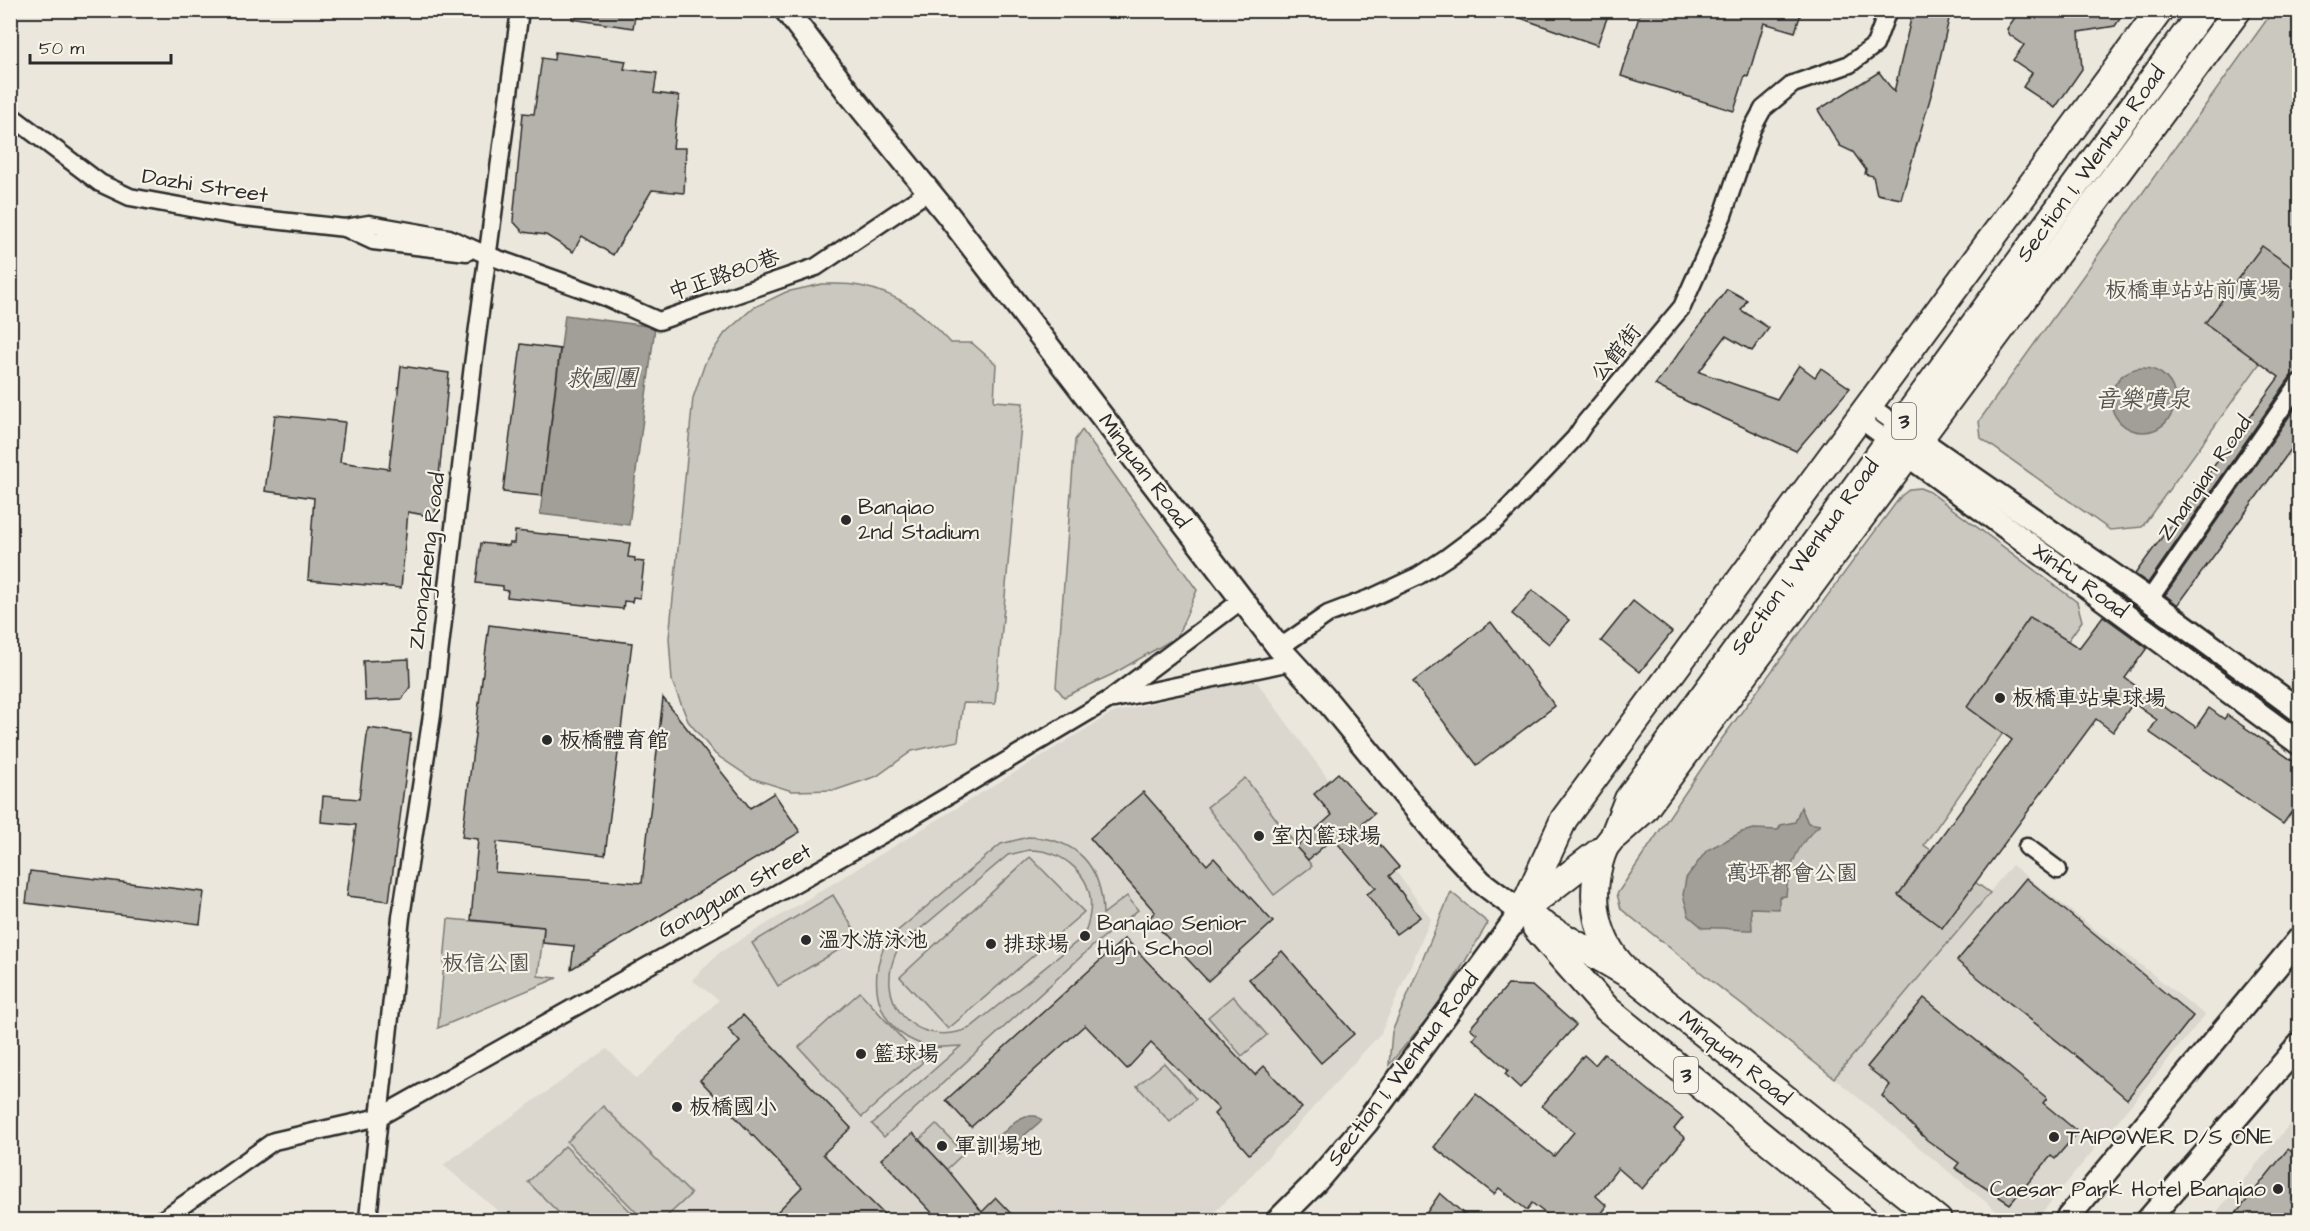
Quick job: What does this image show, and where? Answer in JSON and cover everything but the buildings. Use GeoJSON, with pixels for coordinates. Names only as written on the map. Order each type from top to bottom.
{"type":"FeatureCollection","features":[{"type":"Feature","properties":{"kind":"main road","name":"Minquan Road"},"geometry":{"type":"LineString","coordinates":[[786,10],[849,93],[929,191],[1285,655],[1323,696],[1438,836],[1481,882],[1521,912],[1633,977],[1938,1221]]}},
{"type":"Feature","properties":{"kind":"main road","name":"Section 1, Wenhua Road"},"geometry":{"type":"LineString","coordinates":[[1282,1219],[1367,1122],[1521,912],[1564,819],[2160,10]]}},
{"type":"Feature","properties":{"kind":"main road","name":"Section 1, Wenhua Road"},"geometry":{"type":"LineString","coordinates":[[1904,441],[2203,10]]}},
{"type":"Feature","properties":{"kind":"main road","name":"3"},"geometry":{"type":"LineString","coordinates":[[1609,842],[1644,810],[1904,441],[2238,10]]}},
{"type":"Feature","properties":{"kind":"main road","name":"Xinfu Road"},"geometry":{"type":"LineString","coordinates":[[1904,441],[2148,600],[2300,711]]}},
{"type":"Feature","properties":{"kind":"main road","name":"Xinfu Road"},"geometry":{"type":"LineString","coordinates":[[1904,441],[2300,744]]}},
{"type":"Feature","properties":{"kind":"main road","name":"Section 1, Wenhua Road"},"geometry":{"type":"LineString","coordinates":[[1521,912],[1609,842]]}},
{"type":"Feature","properties":{"kind":"main road"},"geometry":{"type":"LineString","coordinates":[[1609,842],[1600,859],[1595,886],[1597,917],[1610,950],[1633,977]]}},
{"type":"Feature","properties":{"kind":"main road","name":"Minquan Road"},"geometry":{"type":"LineString","coordinates":[[1521,912],[1607,1009],[1865,1221]]}},
{"type":"Feature","properties":{"kind":"main road"},"geometry":{"type":"LineString","coordinates":[[2066,1221],[2300,938]]}},
{"type":"Feature","properties":{"kind":"main road"},"geometry":{"type":"LineString","coordinates":[[2148,1221],[2300,1044]]}},
{"type":"Feature","properties":{"kind":"street","name":"Zhongzheng Road"},"geometry":{"type":"LineString","coordinates":[[368,1220],[401,917],[432,715],[520,10]]}},
{"type":"Feature","properties":{"kind":"street","name":"公館街"},"geometry":{"type":"LineString","coordinates":[[1285,655],[1328,614],[1373,597],[1418,576],[1497,520],[1575,438],[1585,423],[1682,308],[1723,215],[1752,129],[1763,109],[1792,84],[1850,64],[1875,45],[1888,10]]}},
{"type":"Feature","properties":{"kind":"street","name":"Dazhi Street"},"geometry":{"type":"LineString","coordinates":[[10,116],[100,183],[130,198],[235,216],[345,228],[373,241],[488,255]]}},
{"type":"Feature","properties":{"kind":"street","name":"中正路80巷"},"geometry":{"type":"LineString","coordinates":[[488,255],[605,297],[659,321],[816,267],[929,191]]}},
{"type":"Feature","properties":{"kind":"street","name":"Zhanqian Road"},"geometry":{"type":"LineString","coordinates":[[2148,600],[2300,382]]}},
{"type":"Feature","properties":{"kind":"street","name":"Xinfu Road"},"geometry":{"type":"LineString","coordinates":[[1864,412],[1904,441]]}},
{"type":"Feature","properties":{"kind":"street"},"geometry":{"type":"LineString","coordinates":[[1110,699],[1242,600]]}},
{"type":"Feature","properties":{"kind":"street"},"geometry":{"type":"LineString","coordinates":[[1110,699],[1285,655]]}},
{"type":"Feature","properties":{"kind":"street","name":"Gongguan Street"},"geometry":{"type":"LineString","coordinates":[[162,1221],[274,1141],[379,1117],[904,822],[1110,699]]}},
{"type":"Feature","properties":{"kind":"street"},"geometry":{"type":"LineString","coordinates":[[2028,847],[2058,870]]}},
{"type":"Feature","properties":{"kind":"shaded area","name":"Banqiao Senior High School"},"geometry":{"type":"Polygon","coordinates":[[[1254,678],[1431,919],[1381,1033],[1239,1189],[1206,1220],[509,1220],[443,1165],[607,1049],[637,1079],[719,1000],[692,980],[719,953],[1112,713],[1254,678]]]}},
{"type":"Feature","properties":{"kind":"shaded area"},"geometry":{"type":"Polygon","coordinates":[[[2012,865],[2205,1015],[2036,1220],[2008,1220],[1834,1078],[2012,865]]]}},
{"type":"Feature","properties":{"kind":"shaded area"},"geometry":{"type":"Polygon","coordinates":[[[2299,1112],[2299,1220],[2210,1220],[2285,1130],[2299,1112]]]}},
{"type":"Feature","properties":{"kind":"green space","name":"板橋車站站前廣場"},"geometry":{"type":"Polygon","coordinates":[[[2273,11],[2299,11],[2299,309],[2142,527],[2110,530],[1981,438],[1979,421],[2273,11]]]}},
{"type":"Feature","properties":{"kind":"green space","name":"Banqiao 2nd Stadium"},"geometry":{"type":"Polygon","coordinates":[[[822,284],[855,285],[888,294],[900,300],[921,314],[951,343],[972,343],[996,364],[994,401],[1023,403],[995,704],[963,703],[958,741],[912,751],[877,776],[836,790],[792,791],[751,778],[715,754],[688,721],[672,681],[669,638],[693,398],[705,363],[725,333],[753,308],[786,292],[822,284]]]}},
{"type":"Feature","properties":{"kind":"green space"},"geometry":{"type":"Polygon","coordinates":[[[1082,430],[1197,590],[1177,637],[1113,674],[1064,697],[1056,687],[1075,440],[1082,430]]]}},
{"type":"Feature","properties":{"kind":"green space","name":"萬坪都會公園"},"geometry":{"type":"Polygon","coordinates":[[[1920,488],[1930,492],[2077,602],[2082,621],[1924,845],[1990,893],[1834,1078],[1621,909],[1617,894],[1718,744],[1901,496],[1910,489],[1920,488]]]}},
{"type":"Feature","properties":{"kind":"green space","name":"室內籃球場"},"geometry":{"type":"Polygon","coordinates":[[[1245,778],[1312,866],[1274,895],[1207,807],[1245,778]]]}},
{"type":"Feature","properties":{"kind":"green space"},"geometry":{"type":"Polygon","coordinates":[[[1028,837],[1060,843],[1073,849],[1084,858],[1098,882],[1103,914],[1127,896],[1138,910],[1096,943],[884,1137],[872,1124],[961,1046],[934,1047],[915,1042],[900,1033],[889,1021],[881,1006],[877,990],[877,973],[881,956],[888,939],[1001,844],[1028,837]],[[1029,850],[1008,855],[899,947],[891,966],[890,985],[894,1002],[903,1016],[915,1026],[931,1032],[950,1033],[970,1028],[1084,936],[1090,913],[1088,888],[1082,877],[1065,860],[1042,851],[1029,850]]]}},
{"type":"Feature","properties":{"kind":"green space","name":"排球場"},"geometry":{"type":"Polygon","coordinates":[[[1030,857],[1084,912],[948,1029],[900,977],[1030,857]]]}},
{"type":"Feature","properties":{"kind":"green space"},"geometry":{"type":"Polygon","coordinates":[[[1451,892],[1488,923],[1440,1003],[1389,1065],[1392,1032],[1451,892]]]}},
{"type":"Feature","properties":{"kind":"green space","name":"溫水游泳池"},"geometry":{"type":"Polygon","coordinates":[[[833,895],[859,938],[778,986],[752,943],[833,895]]]}},
{"type":"Feature","properties":{"kind":"green space","name":"板信公園"},"geometry":{"type":"Polygon","coordinates":[[[448,919],[544,927],[538,976],[557,978],[438,1028],[448,919]]]}},
{"type":"Feature","properties":{"kind":"green space","name":"籃球場"},"geometry":{"type":"Polygon","coordinates":[[[860,992],[923,1062],[862,1117],[799,1047],[860,992]]]}},
{"type":"Feature","properties":{"kind":"green space"},"geometry":{"type":"Polygon","coordinates":[[[1233,996],[1267,1035],[1242,1056],[1208,1017],[1233,996]]]}},
{"type":"Feature","properties":{"kind":"green space"},"geometry":{"type":"Polygon","coordinates":[[[1164,1063],[1196,1099],[1170,1122],[1137,1086],[1164,1063]]]}},
{"type":"Feature","properties":{"kind":"green space"},"geometry":{"type":"Polygon","coordinates":[[[603,1106],[691,1194],[663,1220],[644,1220],[567,1142],[603,1106]]]}},
{"type":"Feature","properties":{"kind":"green space","name":"軍訓場地"},"geometry":{"type":"Polygon","coordinates":[[[936,1124],[964,1153],[947,1169],[919,1140],[936,1124]]]}},
{"type":"Feature","properties":{"kind":"green space"},"geometry":{"type":"Polygon","coordinates":[[[565,1146],[639,1220],[566,1220],[528,1182],[565,1146]]]}},
{"type":"Feature","properties":{"kind":"water","name":"救國團"},"geometry":{"type":"Polygon","coordinates":[[[565,315],[655,327],[629,525],[540,514],[565,315]]]}},
{"type":"Feature","properties":{"kind":"water","name":"音樂噴泉"},"geometry":{"type":"Polygon","coordinates":[[[2137,368],[2149,368],[2166,377],[2173,388],[2175,400],[2173,412],[2166,423],[2149,432],[2137,432],[2125,427],[2116,418],[2111,406],[2111,394],[2116,382],[2125,373],[2137,368]]]}},
{"type":"Feature","properties":{"kind":"water"},"geometry":{"type":"Polygon","coordinates":[[[1801,807],[1808,823],[1820,825],[1805,840],[1795,857],[1786,896],[1779,897],[1779,909],[1751,908],[1752,930],[1703,928],[1689,916],[1683,895],[1686,878],[1707,850],[1742,832],[1754,829],[1778,830],[1781,825],[1795,822],[1801,807]]]}},
{"type":"Feature","properties":{"kind":"water"},"geometry":{"type":"Polygon","coordinates":[[[1026,1116],[1036,1116],[1042,1120],[1019,1140],[997,1153],[989,1152],[988,1147],[993,1138],[1015,1121],[1026,1116]]]}},
{"type":"Feature","properties":{"kind":"place","name":"Banqiao 2nd Stadium"},"geometry":{"type":"Point","coordinates":[846,520]}},
{"type":"Feature","properties":{"kind":"place","name":"板橋車站桌球場"},"geometry":{"type":"Point","coordinates":[2000,698]}},
{"type":"Feature","properties":{"kind":"place","name":"板橋體育館"},"geometry":{"type":"Point","coordinates":[547,740]}},
{"type":"Feature","properties":{"kind":"place","name":"室內籃球場"},"geometry":{"type":"Point","coordinates":[1259,836]}},
{"type":"Feature","properties":{"kind":"place","name":"Banqiao Senior High School"},"geometry":{"type":"Point","coordinates":[1085,936]}},
{"type":"Feature","properties":{"kind":"place","name":"溫水游泳池"},"geometry":{"type":"Point","coordinates":[806,940]}},
{"type":"Feature","properties":{"kind":"place","name":"排球場"},"geometry":{"type":"Point","coordinates":[991,944]}},
{"type":"Feature","properties":{"kind":"place","name":"籃球場"},"geometry":{"type":"Point","coordinates":[861,1054]}},
{"type":"Feature","properties":{"kind":"place","name":"板橋國小"},"geometry":{"type":"Point","coordinates":[677,1107]}},
{"type":"Feature","properties":{"kind":"place","name":"TAIPOWER D/S ONE"},"geometry":{"type":"Point","coordinates":[2054,1137]}},
{"type":"Feature","properties":{"kind":"place","name":"軍訓場地"},"geometry":{"type":"Point","coordinates":[942,1146]}},
{"type":"Feature","properties":{"kind":"place","name":"Caesar Park Hotel Banqiao"},"geometry":{"type":"Point","coordinates":[2278,1189]}}]}
